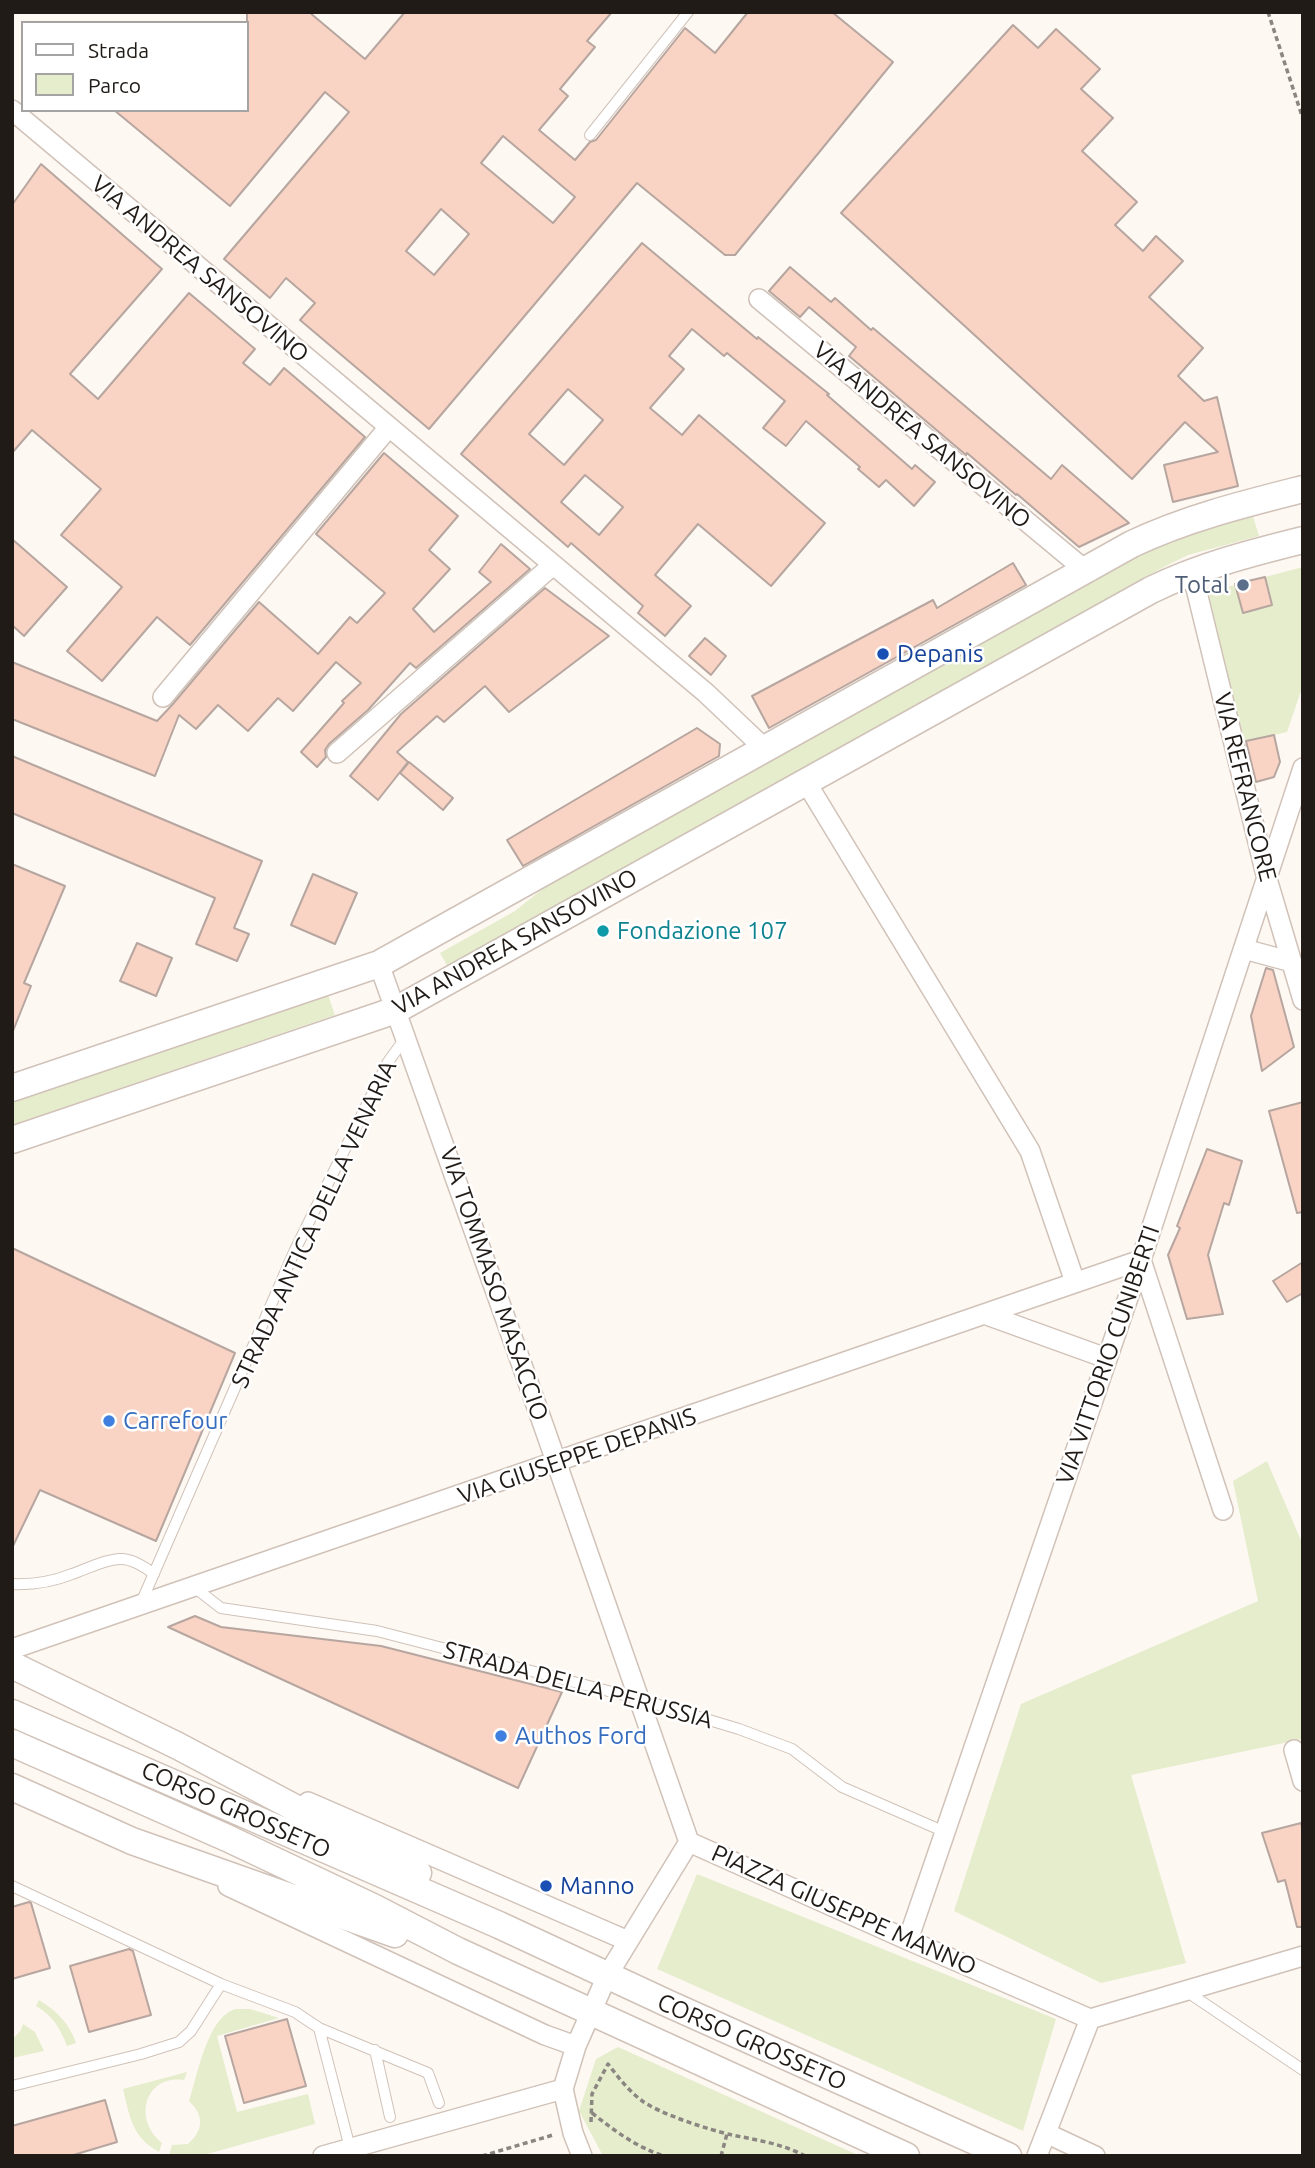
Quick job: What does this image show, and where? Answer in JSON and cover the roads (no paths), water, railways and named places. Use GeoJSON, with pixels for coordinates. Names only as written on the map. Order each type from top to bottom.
{"type":"FeatureCollection","features":[{"type":"Feature","properties":{"kind":"main road","name":"VIA ANDREA SANSOVINO"},"geometry":{"type":"LineString","coordinates":[[12,1087],[379,964],[1132,544],[1189,520],[1303,489]]}},
{"type":"Feature","properties":{"kind":"main road","name":"VIA ANDREA SANSOVINO"},"geometry":{"type":"LineString","coordinates":[[12,1140],[396,1010],[1144,594],[1192,572],[1246,554],[1303,540]]}},
{"type":"Feature","properties":{"kind":"main road","name":"CORSO GROSSETO"},"geometry":{"type":"LineString","coordinates":[[12,1665],[178,1746],[455,1892],[499,1925]]}},
{"type":"Feature","properties":{"kind":"main road","name":"CORSO GROSSETO"},"geometry":{"type":"LineString","coordinates":[[12,1713],[499,1925],[1007,2156]]}},
{"type":"Feature","properties":{"kind":"main road","name":"CORSO GROSSETO"},"geometry":{"type":"LineString","coordinates":[[12,1743],[227,1838],[375,1908],[458,1951],[906,2156]]}},
{"type":"Feature","properties":{"kind":"main road","name":"CORSO GROSSETO"},"geometry":{"type":"LineString","coordinates":[[12,1787],[132,1841],[407,1938],[458,1951]]}},
{"type":"Feature","properties":{"kind":"street","name":"VIA ANDREA SANSOVINO"},"geometry":{"type":"LineString","coordinates":[[12,110],[706,694],[764,748]]}},
{"type":"Feature","properties":{"kind":"street","name":"VIA ANDREA SANSOVINO"},"geometry":{"type":"LineString","coordinates":[[760,299],[1085,570]]}},
{"type":"Feature","properties":{"kind":"street"},"geometry":{"type":"LineString","coordinates":[[163,697],[388,427]]}},
{"type":"Feature","properties":{"kind":"street"},"geometry":{"type":"LineString","coordinates":[[337,752],[553,565]]}},
{"type":"Feature","properties":{"kind":"street","name":"VIA REFRANCORE"},"geometry":{"type":"LineString","coordinates":[[1192,572],[1267,879],[1303,1000]]}},
{"type":"Feature","properties":{"kind":"street","name":"VIA VITTORIO CUNIBERTI"},"geometry":{"type":"LineString","coordinates":[[908,1940],[1141,1260],[1303,768]]}},
{"type":"Feature","properties":{"kind":"street"},"geometry":{"type":"LineString","coordinates":[[806,782],[1030,1151],[1075,1282]]}},
{"type":"Feature","properties":{"kind":"street"},"geometry":{"type":"LineString","coordinates":[[1244,949],[1292,962]]}},
{"type":"Feature","properties":{"kind":"street","name":"VIA TOMMASO MASACCIO"},"geometry":{"type":"LineString","coordinates":[[379,964],[689,1842]]}},
{"type":"Feature","properties":{"kind":"street"},"geometry":{"type":"LineString","coordinates":[[1141,1260],[1223,1510]]}},
{"type":"Feature","properties":{"kind":"street","name":"VIA GIUSEPPE DEPANIS"},"geometry":{"type":"LineString","coordinates":[[12,1649],[1141,1260]]}},
{"type":"Feature","properties":{"kind":"street"},"geometry":{"type":"LineString","coordinates":[[984,1314],[1106,1358]]}},
{"type":"Feature","properties":{"kind":"street","name":"CORSO GROSSETO"},"geometry":{"type":"LineString","coordinates":[[178,1746],[628,1941]]}},
{"type":"Feature","properties":{"kind":"street"},"geometry":{"type":"LineString","coordinates":[[1294,1750],[1303,1781]]}},
{"type":"Feature","properties":{"kind":"street","name":"CORSO GROSSETO"},"geometry":{"type":"LineString","coordinates":[[132,1841],[545,2035],[576,2046]]}},
{"type":"Feature","properties":{"kind":"street","name":"PIAZZA GIUSEPPE MANNO"},"geometry":{"type":"LineString","coordinates":[[582,2156],[573,2133],[563,2089],[576,2046],[607,1976],[689,1842],[1090,2019]]}},
{"type":"Feature","properties":{"kind":"street"},"geometry":{"type":"LineString","coordinates":[[1037,2156],[1090,2019],[1303,1956]]}},
{"type":"Feature","properties":{"kind":"street"},"geometry":{"type":"LineString","coordinates":[[323,2156],[563,2089]]}},
{"type":"Feature","properties":{"kind":"street"},"geometry":{"type":"LineString","coordinates":[[1046,2133],[1095,2156]]}},
{"type":"Feature","properties":{"kind":"lane"},"geometry":{"type":"LineString","coordinates":[[590,135],[688,12]]}},
{"type":"Feature","properties":{"kind":"lane","name":"STRADA ANTICA DELLA VENARIA"},"geometry":{"type":"LineString","coordinates":[[141,1605],[295,1250],[388,1062],[406,1037]]}},
{"type":"Feature","properties":{"kind":"lane"},"geometry":{"type":"LineString","coordinates":[[12,1584],[34,1585],[122,1558],[141,1565],[154,1574]]}},
{"type":"Feature","properties":{"kind":"lane","name":"STRADA DELLA PERUSSIA"},"geometry":{"type":"LineString","coordinates":[[194,1587],[221,1608],[377,1631],[639,1699],[739,1729],[792,1749],[842,1787],[946,1832]]}},
{"type":"Feature","properties":{"kind":"lane"},"geometry":{"type":"LineString","coordinates":[[12,1886],[221,1984],[296,2012],[319,2028],[428,2073],[439,2104]]}},
{"type":"Feature","properties":{"kind":"lane"},"geometry":{"type":"LineString","coordinates":[[12,2086],[179,2042],[191,2031],[221,1984]]}},
{"type":"Feature","properties":{"kind":"lane"},"geometry":{"type":"LineString","coordinates":[[1186,1991],[1303,2070]]}},
{"type":"Feature","properties":{"kind":"lane"},"geometry":{"type":"LineString","coordinates":[[319,2028],[350,2148]]}},
{"type":"Feature","properties":{"kind":"lane"},"geometry":{"type":"LineString","coordinates":[[375,2050],[390,2117]]}},
{"type":"Feature","properties":{"kind":"place","name":"Total"},"geometry":{"type":"Point","coordinates":[1243,585]}},
{"type":"Feature","properties":{"kind":"place","name":"Depanis"},"geometry":{"type":"Point","coordinates":[883,654]}},
{"type":"Feature","properties":{"kind":"place","name":"Fondazione 107"},"geometry":{"type":"Point","coordinates":[603,931]}},
{"type":"Feature","properties":{"kind":"place","name":"Carrefour"},"geometry":{"type":"Point","coordinates":[109,1421]}},
{"type":"Feature","properties":{"kind":"place","name":"Authos Ford"},"geometry":{"type":"Point","coordinates":[501,1736]}},
{"type":"Feature","properties":{"kind":"place","name":"Manno"},"geometry":{"type":"Point","coordinates":[546,1886]}}]}
